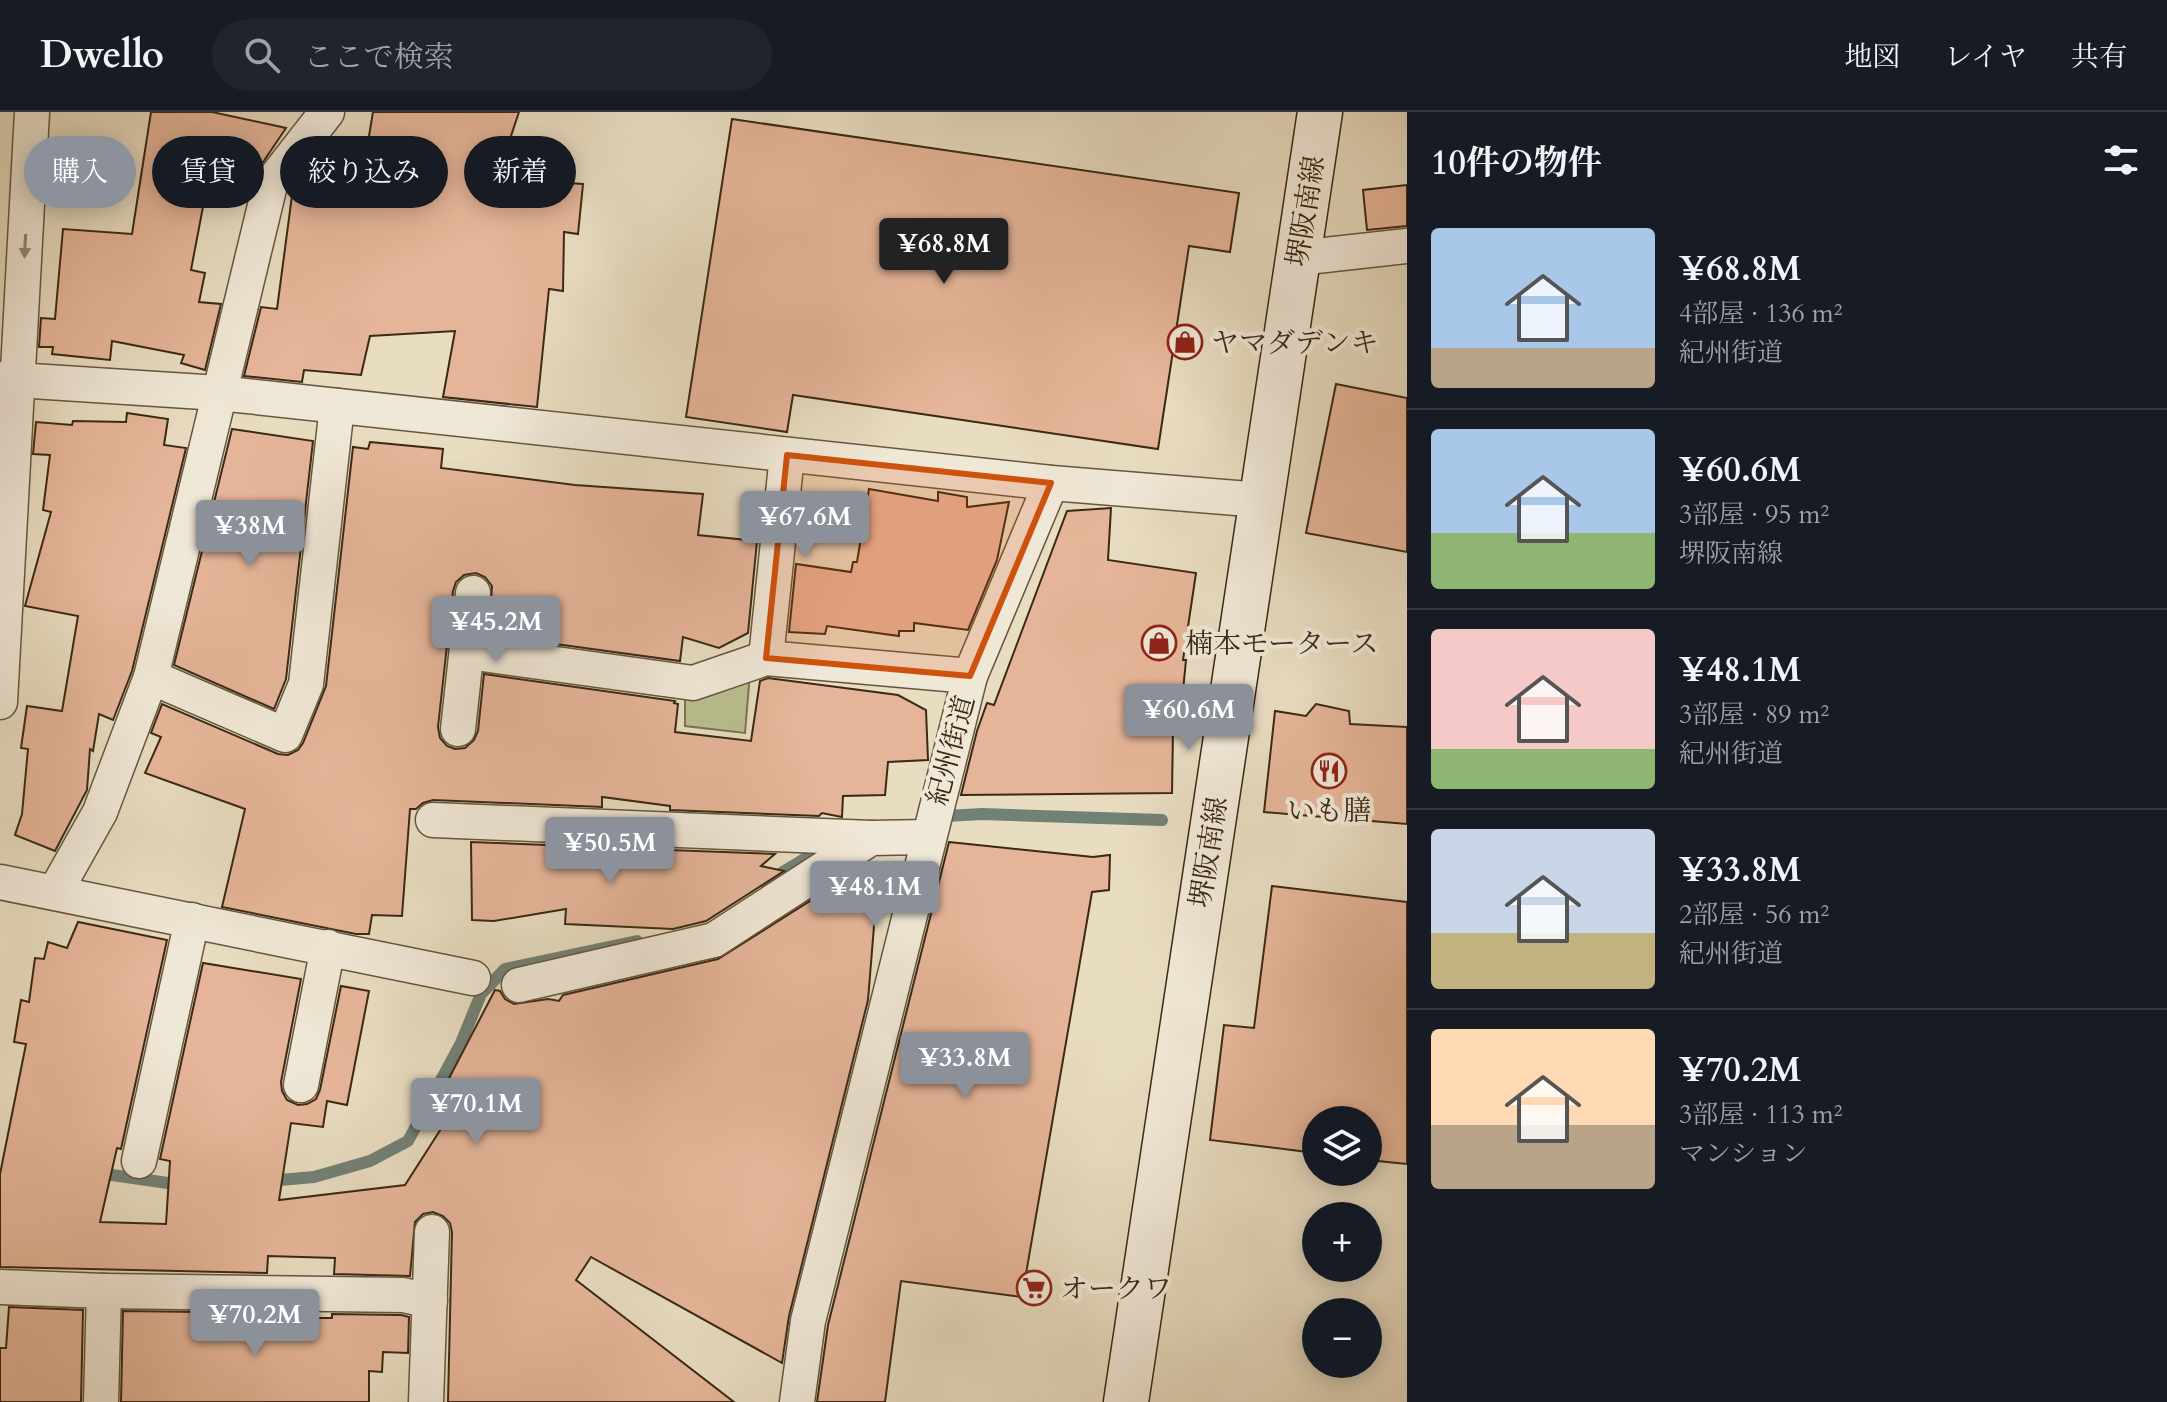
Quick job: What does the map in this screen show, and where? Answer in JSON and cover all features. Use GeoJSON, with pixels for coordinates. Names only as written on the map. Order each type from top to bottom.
{"type":"FeatureCollection","features":[{"type":"Feature","properties":{"kind":"main road","name":"堺阪南線"},"geometry":{"type":"LineString","coordinates":[[1126,1402],[1320,112]]}},
{"type":"Feature","properties":{"kind":"street"},"geometry":{"type":"LineString","coordinates":[[0,702],[9,379],[32,112]]}},
{"type":"Feature","properties":{"kind":"street"},"geometry":{"type":"LineString","coordinates":[[55,892],[100,812],[151,677],[270,185],[327,112]]}},
{"type":"Feature","properties":{"kind":"street"},"geometry":{"type":"LineString","coordinates":[[1298,258],[1407,246]]}},
{"type":"Feature","properties":{"kind":"street"},"geometry":{"type":"LineString","coordinates":[[9,379],[219,393],[1051,483],[1261,500]]}},
{"type":"Feature","properties":{"kind":"street"},"geometry":{"type":"LineString","coordinates":[[151,677],[285,735],[306,684],[337,406]]}},
{"type":"Feature","properties":{"kind":"street"},"geometry":{"type":"LineString","coordinates":[[766,658],[787,455]]}},
{"type":"Feature","properties":{"kind":"street","name":"紀州街道"},"geometry":{"type":"LineString","coordinates":[[797,1402],[808,1321],[927,837],[970,676],[1051,483]]}},
{"type":"Feature","properties":{"kind":"street"},"geometry":{"type":"LineString","coordinates":[[458,729],[473,593]]}},
{"type":"Feature","properties":{"kind":"street"},"geometry":{"type":"LineString","coordinates":[[468,652],[693,683],[766,658],[970,676]]}},
{"type":"Feature","properties":{"kind":"street"},"geometry":{"type":"LineString","coordinates":[[433,820],[871,838],[927,837]]}},
{"type":"Feature","properties":{"kind":"street"},"geometry":{"type":"LineString","coordinates":[[519,985],[714,940],[871,838]]}},
{"type":"Feature","properties":{"kind":"street"},"geometry":{"type":"LineString","coordinates":[[0,882],[473,978]]}},
{"type":"Feature","properties":{"kind":"street"},"geometry":{"type":"LineString","coordinates":[[139,1161],[192,920]]}},
{"type":"Feature","properties":{"kind":"street"},"geometry":{"type":"LineString","coordinates":[[301,1085],[328,947]]}},
{"type":"Feature","properties":{"kind":"street"},"geometry":{"type":"LineString","coordinates":[[426,1402],[432,1232]]}},
{"type":"Feature","properties":{"kind":"street"},"geometry":{"type":"LineString","coordinates":[[0,1287],[403,1295],[430,1301]]}},
{"type":"Feature","properties":{"kind":"street"},"geometry":{"type":"LineString","coordinates":[[101,1402],[104,1291]]}},
{"type":"Feature","properties":{"kind":"highlighted area"},"geometry":{"type":"Polygon","coordinates":[[[787,455],[1051,483],[970,676],[766,658],[787,455]]]}},
{"type":"Feature","properties":{"kind":"green space"},"geometry":{"type":"Polygon","coordinates":[[[750,673],[745,733],[685,726],[685,693],[750,673]]]}},
{"type":"Feature","properties":{"kind":"building"},"geometry":{"type":"Polygon","coordinates":[[[151,112],[212,112],[286,128],[264,161],[264,136],[152,136],[152,208],[203,208],[191,270],[205,273],[199,302],[221,304],[205,370],[181,363],[184,355],[112,341],[110,360],[52,354],[53,347],[39,347],[41,318],[55,319],[63,229],[132,234],[151,112]]]}},
{"type":"Feature","properties":{"kind":"building"},"geometry":{"type":"Polygon","coordinates":[[[373,112],[519,112],[511,136],[464,136],[464,208],[576,208],[576,184],[583,184],[578,234],[564,232],[563,291],[549,289],[537,407],[443,397],[455,331],[370,336],[361,375],[304,370],[302,382],[244,376],[261,307],[277,309],[290,208],[448,208],[448,136],[369,136],[373,112]]]}},
{"type":"Feature","properties":{"kind":"building"},"geometry":{"type":"Polygon","coordinates":[[[732,119],[1239,193],[1230,252],[1189,246],[1158,449],[793,395],[787,432],[686,417],[732,119]]]}},
{"type":"Feature","properties":{"kind":"building"},"geometry":{"type":"Polygon","coordinates":[[[1407,185],[1407,226],[1367,230],[1363,190],[1407,185]]]}},
{"type":"Feature","properties":{"kind":"building"},"geometry":{"type":"Polygon","coordinates":[[[1336,384],[1407,398],[1407,552],[1306,533],[1336,384]]]}},
{"type":"Feature","properties":{"kind":"building"},"geometry":{"type":"Polygon","coordinates":[[[127,413],[168,419],[164,445],[186,448],[132,671],[113,720],[99,714],[93,751],[90,749],[87,790],[55,851],[15,835],[22,814],[28,749],[21,748],[27,706],[62,711],[78,616],[25,606],[51,512],[43,510],[50,455],[33,454],[36,422],[72,425],[73,421],[126,422],[127,413]]]}},
{"type":"Feature","properties":{"kind":"building"},"geometry":{"type":"Polygon","coordinates":[[[232,429],[313,441],[286,679],[274,709],[174,665],[232,429]]]}},
{"type":"Feature","properties":{"kind":"building"},"geometry":{"type":"Polygon","coordinates":[[[370,442],[443,449],[441,468],[575,485],[703,494],[698,535],[757,541],[748,633],[719,648],[683,637],[680,661],[489,635],[492,586],[485,577],[476,573],[464,575],[456,582],[453,591],[438,727],[440,738],[447,746],[465,748],[474,740],[478,731],[484,674],[675,701],[678,704],[675,732],[751,741],[760,681],[768,678],[898,695],[926,710],[928,760],[888,762],[885,795],[843,796],[842,817],[822,813],[819,816],[670,810],[670,806],[602,797],[602,807],[433,800],[410,809],[402,916],[372,915],[369,934],[222,907],[245,809],[145,773],[161,737],[151,733],[162,704],[278,754],[288,755],[298,750],[326,686],[353,447],[368,449],[370,442]]]}},
{"type":"Feature","properties":{"kind":"building"},"geometry":{"type":"Polygon","coordinates":[[[869,489],[938,501],[938,492],[967,497],[967,507],[1009,502],[997,560],[968,630],[914,623],[914,631],[899,631],[899,636],[827,626],[825,634],[789,632],[796,564],[851,572],[853,562],[857,562],[869,489]]]}},
{"type":"Feature","properties":{"kind":"building"},"geometry":{"type":"Polygon","coordinates":[[[1111,508],[1108,560],[1196,573],[1183,660],[1186,660],[1179,731],[1173,730],[1172,793],[961,795],[987,703],[994,705],[1067,511],[1111,508]]]}},
{"type":"Feature","properties":{"kind":"building"},"geometry":{"type":"Polygon","coordinates":[[[1316,704],[1349,711],[1350,724],[1407,727],[1407,824],[1264,812],[1275,711],[1306,716],[1316,704]]]}},
{"type":"Feature","properties":{"kind":"building"},"geometry":{"type":"Polygon","coordinates":[[[471,842],[599,847],[598,858],[668,865],[669,850],[775,854],[761,866],[784,871],[706,921],[673,929],[565,924],[566,909],[494,921],[472,920],[471,842]]]}},
{"type":"Feature","properties":{"kind":"building"},"geometry":{"type":"Polygon","coordinates":[[[949,842],[1093,857],[1110,855],[1109,890],[1092,892],[1022,1297],[901,1281],[885,1402],[817,1402],[828,1325],[949,842]]]}},
{"type":"Feature","properties":{"kind":"building"},"geometry":{"type":"Polygon","coordinates":[[[840,882],[877,889],[868,1000],[789,1316],[782,1363],[591,1257],[576,1280],[734,1402],[448,1402],[452,1232],[450,1223],[433,1212],[423,1214],[415,1222],[410,1276],[334,1274],[335,1258],[268,1256],[267,1273],[0,1267],[0,1174],[26,1044],[14,1042],[21,1000],[29,1002],[35,958],[44,959],[48,942],[67,948],[78,922],[167,940],[121,1149],[117,1148],[100,1222],[166,1224],[170,1161],[160,1159],[203,963],[301,979],[281,1082],[287,1100],[298,1105],[316,1099],[320,1090],[341,986],[369,991],[347,1105],[327,1101],[323,1127],[291,1123],[279,1200],[405,1185],[446,1121],[436,1113],[451,1092],[446,1084],[495,990],[514,1004],[548,999],[559,1001],[563,995],[718,959],[840,882]]]}},
{"type":"Feature","properties":{"kind":"building"},"geometry":{"type":"Polygon","coordinates":[[[1272,886],[1407,902],[1407,1164],[1382,1161],[1382,1106],[1302,1106],[1302,1151],[1210,1140],[1224,1025],[1254,1028],[1272,886]]]}},
{"type":"Feature","properties":{"kind":"building"},"geometry":{"type":"Polygon","coordinates":[[[9,1307],[83,1310],[81,1402],[0,1402],[0,1348],[6,1348],[9,1307]]]}},
{"type":"Feature","properties":{"kind":"building"},"geometry":{"type":"Polygon","coordinates":[[[123,1311],[265,1313],[264,1318],[332,1318],[332,1314],[401,1315],[409,1317],[408,1353],[383,1352],[382,1372],[369,1371],[369,1402],[121,1402],[123,1311]]]}},
{"type":"Feature","properties":{"kind":"waterway"},"geometry":{"type":"LineString","coordinates":[[946,816],[982,814],[1162,820]]}},
{"type":"Feature","properties":{"kind":"waterway"},"geometry":{"type":"LineString","coordinates":[[765,883],[824,847]]}},
{"type":"Feature","properties":{"kind":"waterway"},"geometry":{"type":"LineString","coordinates":[[269,1181],[314,1177],[370,1161],[408,1141],[461,1043],[481,994],[505,969],[637,941]]}},
{"type":"Feature","properties":{"kind":"waterway"},"geometry":{"type":"LineString","coordinates":[[98,1173],[182,1185]]}},
{"type":"Feature","properties":{"kind":"place","name":"ヤマダデンキ"},"geometry":{"type":"Point","coordinates":[1185,342]}},
{"type":"Feature","properties":{"kind":"place","name":"楠本モータース"},"geometry":{"type":"Point","coordinates":[1159,643]}},
{"type":"Feature","properties":{"kind":"place","name":"いも膳"},"geometry":{"type":"Point","coordinates":[1329,771]}},
{"type":"Feature","properties":{"kind":"place","name":"オークワ"},"geometry":{"type":"Point","coordinates":[1034,1288]}}]}
